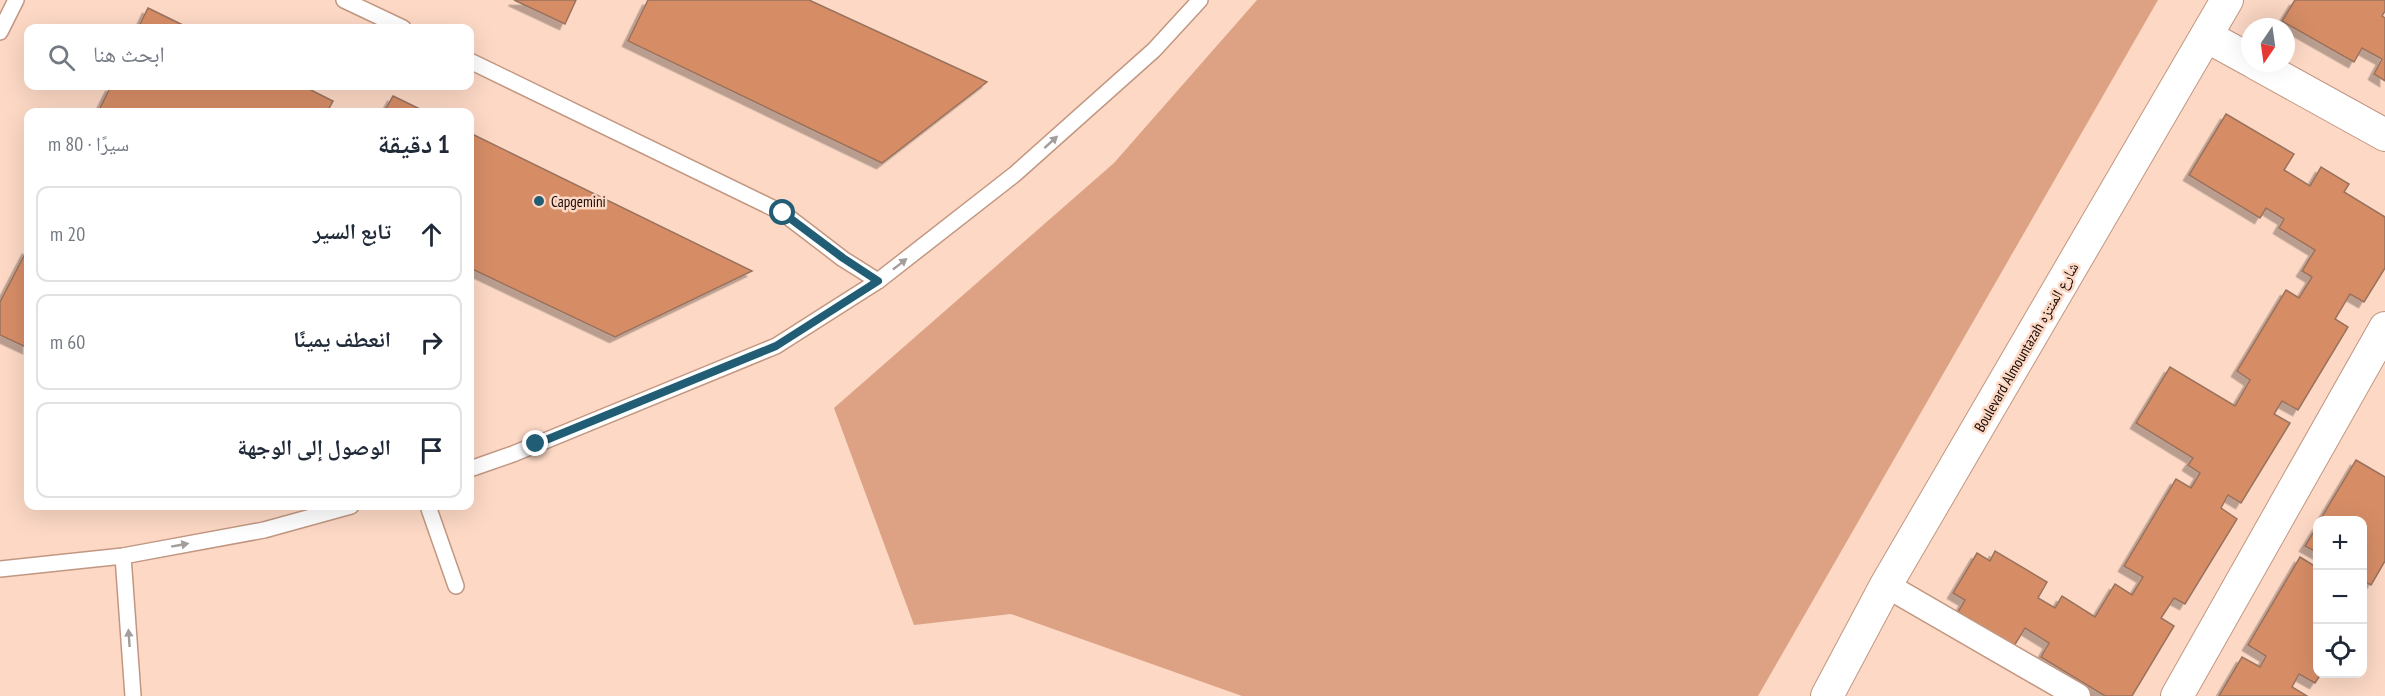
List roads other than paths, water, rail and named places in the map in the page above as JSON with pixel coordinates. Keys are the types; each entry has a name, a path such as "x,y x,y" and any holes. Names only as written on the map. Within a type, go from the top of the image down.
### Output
{"street":[{"name":"Boulevard Almountazah شارع المنتزه","path":"1827,696 1886,585 2208,37 2227,0"},
{"path":"2208,37 2241,55"},
{"path":"2271,72 2385,135"},
{"path":"2177,696 2385,327"},
{"path":"1886,585 2078,696"}],"lane":[{"path":"0,32 16,0"},
{"path":"344,0 395,24"},
{"path":"474,468 513,454 776,346 878,281 1016,174 1154,50 1200,0"},
{"path":"474,63 783,213 878,281"},
{"path":"0,569 123,556 264,530 336,510"},
{"path":"429,510 456,586"},
{"path":"123,556 133,696"}],"place":[{"name":"Capgemini","path":"539,201"}]}
